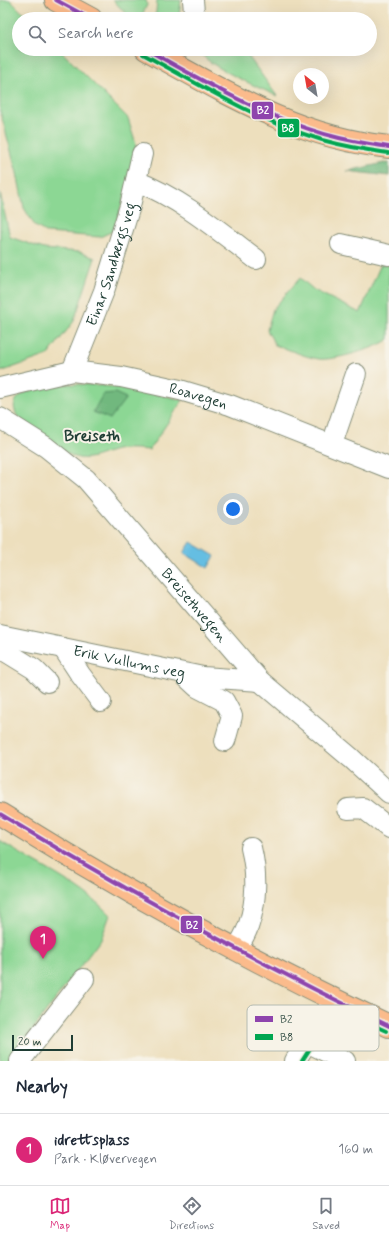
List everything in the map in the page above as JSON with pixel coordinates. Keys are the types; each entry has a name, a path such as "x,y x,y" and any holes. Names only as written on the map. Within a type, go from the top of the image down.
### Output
{"main road":[{"path":"56,0 78,12"},
{"path":"167,56 235,98 280,120 323,135 389,147"},
{"path":"0,814 133,894 345,1005"},
{"path":"379,1021 389,1026"}],"street":[{"path":"193,0 194,12"},
{"name":"Einar Sandbergs veg","path":"72,371 104,291 136,181 142,154"},
{"path":"136,181 156,189 201,217 256,259"},
{"path":"341,244 389,254"},
{"name":"Roavegen","path":"0,388 72,371 122,376 180,390 230,405 332,444 389,468"},
{"path":"332,444 356,374"},
{"name":"Breisethvegen","path":"0,418 46,447 86,479 260,681 351,758 389,793"},
{"name":"Erik Vullums veg","path":"0,635 203,677 260,681"},
{"path":"0,648 34,669 47,682"},
{"path":"63,648 80,674 102,702"},
{"path":"182,672 197,687 224,701 232,716 224,740"},
{"path":"348,809 363,808 389,828"},
{"path":"237,949 249,925 254,902 255,863 251,848"},
{"path":"20,1061 84,979"},
{"path":"331,1005 334,1000"},
{"path":"295,1061 303,1051"},
{"path":"325,1051 345,1061"}],"green space":[{"path":"0,0 10,0 22,12 12,12 12,56 66,56 128,118 136,144 132,174 113,231 100,237 47,233 35,226 24,208 17,173 0,111"},
{"path":"113,0 146,0 147,5 144,12 125,12"},
{"path":"157,0 181,0 180,12 156,12"},
{"path":"203,56 248,56 277,96 246,82 210,62"},
{"path":"389,163 389,176 347,171"},
{"path":"0,193 10,237 44,249 80,252 95,258 74,321 48,355 0,372"},
{"path":"381,264 389,265 389,339 366,350 326,359 308,357 275,345 267,330 273,309 300,278 314,290 360,313"},
{"path":"67,384 97,385 183,400 149,450 120,449 90,458 80,458 67,453 20,420 14,408 16,400 30,391"},
{"path":"115,393 126,398 110,419 93,412 103,394"},
{"path":"0,841 72,884 85,893 110,915 101,939 9,1061 0,1061"}],"water":[{"path":"191,542 215,556 208,568 184,553"}],"transit line":[{"name":"B2","path":"56,0 78,12"},
{"name":"B8","path":"147,56 231,102 276,123 322,140 355,148 388,153"},
{"name":"B2","path":"159,56 233,96 278,117 324,134 356,142 389,147"},
{"name":"B2","path":"0,814 143,898 345,1005"},
{"name":"B2","path":"379,1021 389,1026"},
{"name":"B8","path":"379,1028 386,1031"},
{"name":"B8","path":"302,1061 308,1051"}],"place":[{"name":"idrettsplass","path":"43,959"}],"district":[{"name":"Breiseth","path":"92,435"}]}
